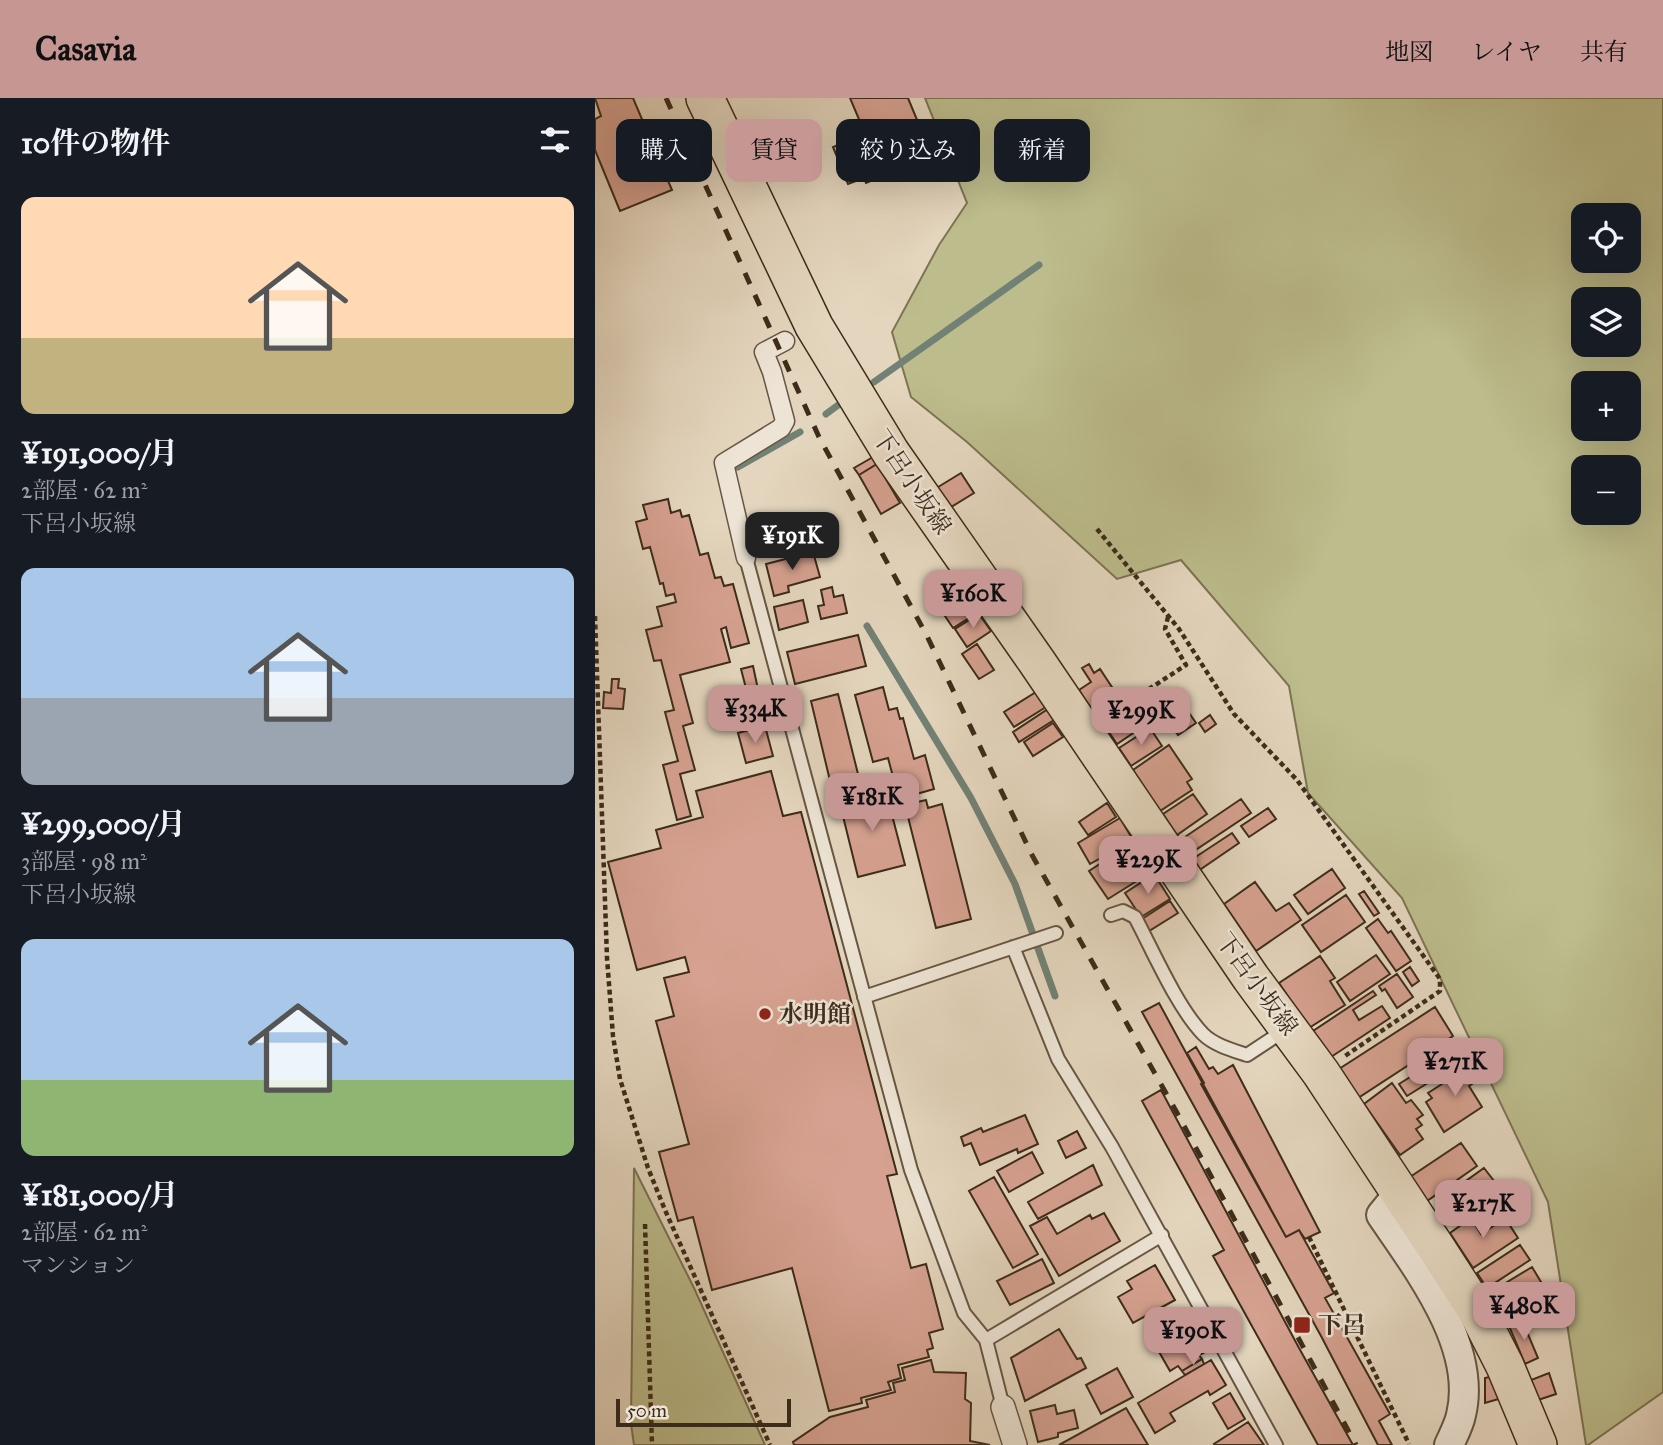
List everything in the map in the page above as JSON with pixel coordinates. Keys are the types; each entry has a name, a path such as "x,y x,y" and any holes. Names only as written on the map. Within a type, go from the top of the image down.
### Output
{"main road":[{"name":"下呂小坂線","path":"705,98 814,326 844,378 891,453 1237,958 1321,1073 1477,1311 1538,1445"}],"street":[{"path":"746,558 724,463 781,428 785,421 764,352 785,341"},
{"path":"1399,1193 1381,1214 1432,1291 1454,1342 1461,1367 1462,1414 1449,1445"},
{"path":"1003,1407 1015,1445"}],"lane":[{"path":"746,558 911,1170 964,1313 986,1340 1003,1407"},
{"path":"1111,915 1123,911 1135,917 1178,999 1203,1035 1221,1046 1247,1055 1288,1028"},
{"path":"864,997 1056,933"},
{"path":"1013,947 1058,1059 1162,1235 1276,1445"},
{"path":"986,1340 1162,1235"}],"path":[{"path":"1097,529 1168,616 1234,714 1297,780 1440,979 1440,991 1321,1073"},
{"path":"595,616 607,958 613,1036 620,1079 664,1210 770,1445"},
{"path":"1084,731 1185,665 1165,629 1168,616"},
{"path":"645,1224 652,1445"},
{"path":"1309,1237 1409,1444"}],"green space":[{"path":"925,98 1663,98 1663,1392 1588,1445 1548,1202 1402,898 1308,793 1289,686 1181,560 1117,579 967,442 911,397 892,332 939,245 967,203 959,182 980,182 980,119 933,119"},
{"path":"634,1168 694,1288 765,1445 634,1445 631,1424"}],"building":[{"path":"595,98 633,98 642,119 616,119 616,182 669,182 672,190 620,211 595,150 595,119 601,116"},
{"path":"850,98 908,98 917,119 859,119"},
{"path":"873,457 877,464 859,475 854,468"},
{"path":"877,464 900,503 881,514 859,475"},
{"path":"961,473 974,493 943,512 930,492"},
{"path":"668,499 671,513 680,510 682,517 689,515 700,555 708,553 715,578 721,577 724,586 733,584 749,643 731,648 726,627 721,629 730,662 680,675 693,723 683,726 695,770 680,774 691,816 677,820 663,765 678,761 665,712 674,710 661,660 654,661 646,630 662,626 657,607 676,602 674,594 666,596 663,583 660,584 650,547 643,549 636,522 647,519 643,505"},
{"path":"813,552 820,577 788,586 789,592 774,596 766,564"},
{"path":"952,572 965,592 939,608 926,589"},
{"path":"832,587 834,597 843,595 847,613 821,619 818,606 824,605 821,590"},
{"path":"966,594 977,613 953,628 941,610"},
{"path":"803,600 808,622 779,630 774,607"},
{"path":"979,614 991,631 967,647 955,629"},
{"path":"858,635 866,666 795,684 787,652"},
{"path":"977,644 994,670 979,679 962,654"},
{"path":"1089,664 1094,673 1100,669 1123,704 1098,720 1079,690 1091,682 1082,668"},
{"path":"753,666 759,694 748,696 741,669"},
{"path":"612,679 619,679 618,688 625,689 623,709 603,708 604,692 611,693"},
{"path":"883,687 889,710 897,708 900,719 903,718 914,759 925,755 934,789 899,799 888,758 873,762 855,695"},
{"path":"1036,692 1046,707 1014,727 1004,712"},
{"path":"838,694 859,778 831,785 811,701"},
{"path":"1129,703 1145,725 1117,744 1102,722"},
{"path":"1183,704 1196,723 1178,735 1165,716"},
{"path":"1048,709 1054,720 1019,742 1013,732"},
{"path":"1210,715 1216,724 1205,732 1199,723"},
{"path":"1053,723 1063,737 1033,756 1024,742"},
{"path":"765,726 773,756 746,763 738,733"},
{"path":"1150,728 1162,746 1131,766 1119,748"},
{"path":"1169,745 1192,779 1187,782 1192,790 1160,811 1133,770"},
{"path":"771,771 783,816 801,812 897,1174 887,1176 911,1268 926,1264 943,1329 929,1333 933,1348 927,1350 929,1357 898,1365 901,1378 888,1382 891,1390 861,1398 862,1403 829,1411 792,1268 712,1290 693,1217 678,1221 659,1152 689,1144 656,1021 674,1016 664,978 689,972 685,957 637,970 608,862 661,848 656,830 703,817 696,791"},
{"path":"885,788 905,865 858,877 839,800"},
{"path":"1193,794 1207,814 1177,835 1163,814"},
{"path":"1241,799 1251,813 1188,855 1179,841"},
{"path":"926,800 928,808 942,804 971,919 936,928 907,813 911,812 909,804"},
{"path":"1107,803 1116,817 1088,835 1079,822"},
{"path":"1268,808 1276,819 1249,837 1241,826"},
{"path":"1120,818 1133,840 1090,864 1078,843"},
{"path":"1232,833 1239,843 1198,871 1191,860"},
{"path":"1132,843 1151,872 1108,899 1089,871"},
{"path":"1332,869 1345,888 1308,914 1294,895"},
{"path":"1154,874 1170,899 1141,917 1125,893"},
{"path":"1255,882 1276,911 1289,903 1301,920 1256,951 1224,904"},
{"path":"1364,891 1379,913 1374,916 1359,894"},
{"path":"1346,895 1365,922 1321,952 1302,925"},
{"path":"1170,901 1178,913 1149,931 1142,919"},
{"path":"1378,919 1388,933 1391,931 1411,961 1396,971 1366,928"},
{"path":"1376,955 1390,974 1350,1001 1337,982"},
{"path":"1320,956 1335,978 1330,981 1345,1005 1309,1028 1279,983"},
{"path":"1410,967 1419,981 1412,986 1403,972"},
{"path":"1397,974 1413,997 1397,1008 1385,989 1382,991 1379,986"},
{"path":"1373,991 1376,995 1353,1010 1359,1020 1382,1006 1390,1018 1331,1057 1313,1031"},
{"path":"1159,1003 1286,1237 1299,1230 1334,1293 1325,1298 1390,1414 1379,1421 1392,1445 1378,1445 1321,1336 1142,1012"},
{"path":"1435,1007 1453,1036 1358,1098 1339,1069"},
{"path":"1196,1047 1209,1069 1213,1067 1218,1074 1233,1065 1320,1232 1305,1239 1299,1230 1286,1237 1201,1084 1204,1083 1187,1053"},
{"path":"1466,1061 1478,1080 1469,1086 1482,1107 1444,1132 1426,1102 1432,1098 1428,1093 1456,1075 1453,1070"},
{"path":"1423,1069 1431,1081 1407,1096 1399,1084"},
{"path":"1392,1083 1406,1103 1411,1100 1423,1115 1417,1119 1422,1125 1416,1129 1423,1139 1400,1155 1364,1104"},
{"path":"1161,1090 1353,1445 1318,1445 1213,1256 1224,1250 1142,1101"},
{"path":"1025,1115 1038,1144 1018,1153 1017,1149 980,1165 971,1143 964,1146 961,1137 981,1128 983,1132"},
{"path":"1077,1131 1086,1148 1066,1158 1058,1141"},
{"path":"1461,1143 1477,1166 1427,1201 1410,1177"},
{"path":"1032,1152 1043,1173 1009,1192 997,1171"},
{"path":"1093,1165 1102,1185 1038,1219 1028,1202"},
{"path":"1484,1168 1501,1190 1454,1223 1438,1201"},
{"path":"994,1177 1038,1254 1013,1268 969,1191"},
{"path":"1104,1213 1120,1241 1059,1276 1030,1226 1047,1217 1057,1234 1090,1215 1092,1219"},
{"path":"1471,1218 1481,1234 1505,1218 1518,1238 1473,1268 1450,1233"},
{"path":"1520,1245 1530,1260 1487,1288 1477,1273"},
{"path":"1042,1259 1054,1283 1010,1305 997,1281"},
{"path":"1155,1265 1175,1300 1133,1323 1118,1297 1132,1289 1127,1281"},
{"path":"1532,1267 1544,1287 1542,1297 1506,1319 1489,1293"},
{"path":"1522,1320 1538,1358 1525,1364 1509,1326"},
{"path":"1193,1327 1207,1351 1199,1355 1202,1359 1182,1371 1178,1366 1170,1371 1150,1336 1164,1328 1171,1340"},
{"path":"1059,1329 1077,1359 1081,1358 1086,1368 1025,1401 1011,1358"},
{"path":"1202,1359 1204,1364 1185,1375 1182,1371"},
{"path":"931,1360 934,1372 966,1373 965,1399 971,1403 970,1441 990,1445 794,1445 793,1442 830,1417 868,1407 866,1400 895,1392 893,1383 905,1380 902,1368"},
{"path":"1211,1360 1226,1385 1210,1395 1208,1391 1170,1413 1175,1421 1155,1433 1138,1403"},
{"path":"1117,1368 1133,1397 1101,1414 1086,1385"},
{"path":"1549,1373 1556,1394 1538,1400 1531,1380"},
{"path":"1494,1376 1502,1398 1485,1403 1485,1378"},
{"path":"1230,1393 1245,1419 1228,1429 1213,1403"},
{"path":"1055,1405 1057,1414 1074,1410 1078,1428 1038,1442 1030,1411"},
{"path":"1126,1408 1148,1445 1059,1445"},
{"path":"1248,1422 1264,1445 1214,1444"}],"waterway":[{"path":"874,382 1039,265"},
{"path":"826,414 841,403"},
{"path":"738,467 800,432"},
{"path":"867,626 971,798 1015,884 1055,996"}],"railway":[{"path":"666,98 819,437 927,636 1032,855 1176,1111 1356,1445"}],"place":[{"name":"水明館","path":"765,1014"},
{"name":"下呂","path":"1302,1325"}]}
